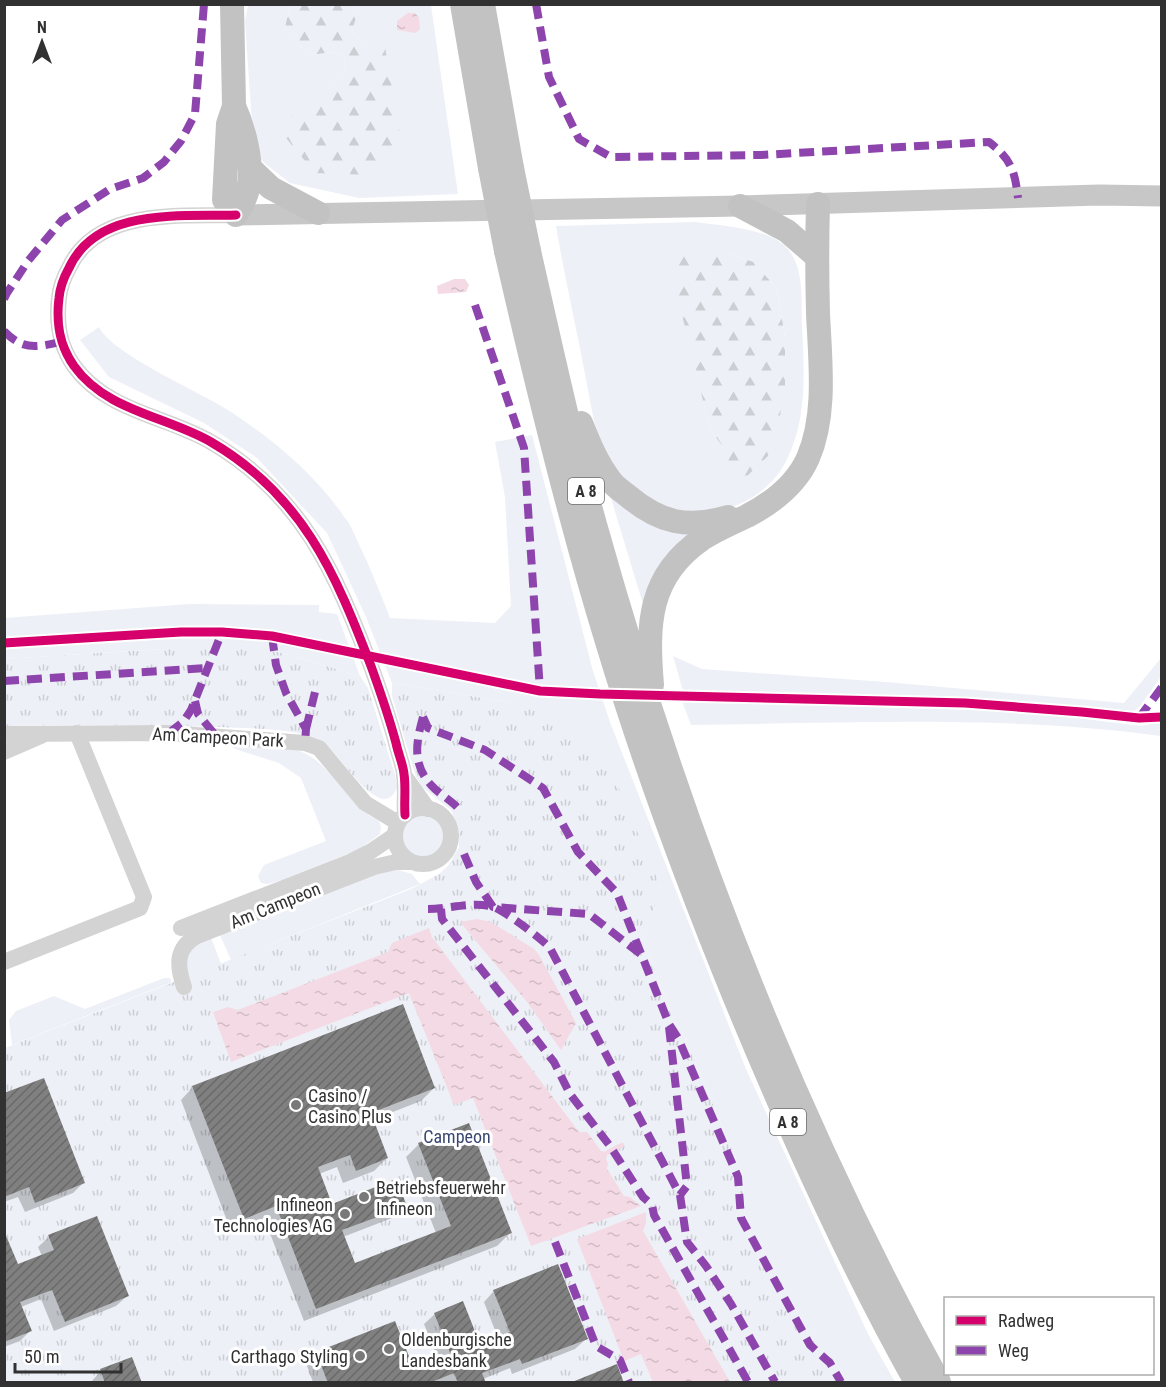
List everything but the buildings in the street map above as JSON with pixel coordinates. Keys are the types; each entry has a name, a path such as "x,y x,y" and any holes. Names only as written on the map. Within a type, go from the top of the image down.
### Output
{"highway":[{"path":"232,4 234,106 228,124 224,200 236,215 248,189 250,168 242,124 234,106"},
{"path":"450,4 475,80"},
{"name":"A 8","path":"462,4 475,80 501,168"},
{"name":"A 8","path":"483,4 501,168 548,426 576,534 635,671"},
{"path":"250,168 272,188 318,213"},
{"path":"644,723 635,671 661,583 672,566 704,538 767,506 796,478 807,460 816,431 821,384 817,257 818,204"},
{"path":"740,206 787,231 817,257"},
{"name":"A 8","path":"517,251 542,308 566,416 635,671 644,723 716,950 762,1063 823,1199 883,1324 916,1383"},
{"path":"542,308 580,420 593,451 611,482 638,504 671,522 708,523 767,506"},
{"name":"A 8","path":"644,723 801,1103 903,1317 939,1383"}],"main road":[{"path":"236,215 740,206 1161,195"}],"street":[{"path":"236,215 139,220 114,226 99,234 73,259 59,292 57,319 61,342 74,366 95,390 127,407 174,424 211,442 264,482 307,530 323,555 353,619 382,696 404,775 396,846 411,862 422,864 432,862 446,851 450,843 449,825 444,818 428,809 404,775"},
{"path":"4,752 47,733"},
{"path":"4,962 140,908 144,897 78,733"},
{"name":"Am Campeon Park","path":"4,734 169,733 305,743 319,748 365,803 399,824"},
{"path":"365,803 382,807 391,806 403,795"},
{"path":"399,824 416,809 428,809"},
{"name":"Am Campeon","path":"181,928 350,862 370,852 399,824"},
{"name":"Am Campeon","path":"184,987 179,967 179,955 183,947 197,936 374,867 396,862 411,862"}],"green space":[{"path":"248,5 290,5 284,32 310,55 333,52 344,55 346,73 285,122 315,173 366,46 352,31 360,5 431,5 458,194 359,198 290,183 263,162 257,152 251,110 245,21"},
{"path":"290,5 360,5 352,31 366,46 385,47 402,146 390,165 374,175 315,173 286,138 284,122 346,73 344,55 333,52 310,55 284,32"},
{"path":"695,222 756,232 786,247 796,264 801,284 803,396 798,430 792,447 785,463 766,487 740,504 726,509 695,514 680,513 656,504 621,475 599,440 556,226","holes":["668,254 728,254 754,262 777,289 785,337 727,468 723,447 710,429"]},
{"path":"667,254 728,254 754,262 777,289 785,337 785,385 778,428 768,456 746,477 726,468 723,447 710,429"},
{"path":"99,327 107,338 138,360 245,421 307,472 349,524 390,618 495,623 511,606 505,497 495,442 532,435 593,671 610,722 746,1069 868,1334 895,1382 847,1382 834,1360 816,1345 745,1217 743,1176 684,1035 673,1018 643,938 661,887 513,703 392,683 366,617 327,533 257,458 204,423 109,377 80,340"},
{"path":"610,495 697,532 643,604"},
{"path":"189,604 319,605 319,612 337,614 360,676 278,652 161,649 5,659 5,618"},
{"path":"227,647 278,652 360,676 368,688 395,775 397,786 395,792 387,799 378,797 356,779 325,744 318,739 294,732 192,726 5,726 5,659"},
{"path":"673,656 702,669 886,682 1124,703 1161,658 1161,677 1140,706 1131,714 966,699 683,691"},
{"name":"Campeon","path":"392,683 513,703 563,722 607,760 661,888 643,938 673,1018 684,1035 743,1176 745,1217 816,1345 834,1360 847,1382 5,1382 5,1048 411,889 439,874 448,866 459,847 459,830 451,810 423,788 416,777 392,696"},
{"path":"682,701 1030,712 1141,726 1161,722 1161,736 1103,729 986,723 691,725"},
{"path":"236,744 292,748 308,755 327,770 359,807 379,821 380,834 360,849 282,880 268,884 261,883 258,876 264,865 326,841 301,778 279,763 232,748"},
{"path":"422,814 438,820 444,836 438,852 422,858 406,852 400,836 406,820"},
{"path":"398,870 412,874 420,884 231,960 219,933 365,876"},
{"path":"210,935 221,964 187,977 185,965 189,949"},
{"path":"164,978 170,978 172,982 12,1045 9,1020 16,1011 54,996 85,1009"}],"water":[{"path":"408,13 415,13 419,18 420,29 416,33 397,30 397,21"},
{"path":"454,279 465,279 469,285 466,292 438,294 437,286"},
{"path":"477,919 491,922 534,949 539,955 576,1023 561,1050 527,1002 460,922"},
{"path":"429,928 432,937 579,1132 587,1132 601,1151 608,1152 607,1169 624,1196 630,1197 641,1206 531,1246 473,1098 454,1105 409,993 231,1062 213,1012 228,1007 238,1010 388,952 392,943"},
{"path":"646,1212 643,1231 730,1382 653,1382 641,1354 624,1361 577,1239"}],"waterway":[{"path":"608,1152 622,1145"}],"marked path":[{"path":"4,299 28,261 62,220 110,189 143,178 164,162 181,141 195,114 204,4"},
{"path":"536,4 549,77 579,139 611,157 761,155 989,142 1011,166 1018,198"},
{"path":"475,305 524,448 540,691"},
{"path":"4,331 24,345 61,342"},
{"path":"169,733 183,722 191,710 222,632"},
{"path":"272,636 276,665 286,693 306,729 305,743"},
{"path":"4,681 207,668"},
{"path":"1139,718 1162,687"},
{"path":"306,729 315,692"},
{"path":"195,701 198,714 216,736"},
{"path":"423,717 428,728 485,750 543,788 578,852 617,893 669,1024 678,1038 738,1177 741,1218 810,1345 830,1363 841,1382"},
{"path":"423,717 417,744 421,769 431,785 457,807"},
{"path":"464,854 476,882 493,907 589,914 643,956"},
{"path":"428,909 469,905 493,907 523,926 550,948 680,1195 687,1242 731,1304 775,1382"},
{"path":"441,909 442,919 554,1062 570,1094 610,1146 643,1197 652,1205 654,1215 748,1382"},
{"path":"669,1027 687,1186 680,1195"},
{"path":"555,1242 596,1346 620,1360 629,1382"}],"cycle path":[{"path":"236,215 142,219 99,234 82,248 62,282 58,316 62,342 74,366 87,381 103,393 120,403 211,442 243,463 292,511 329,568 371,666 403,766 405,815"},
{"path":"4,643 181,632 222,632 272,636 540,691 965,703 1139,718 1162,717"}],"place":[{"name":"Casino / Casino Plus","path":"296,1105"},
{"name":"Betriebsfeuerwehr Infineon","path":"364,1197"},
{"name":"Infineon Technologies AG","path":"345,1214"},
{"name":"Oldenburgische Landesbank","path":"389,1349"},
{"name":"Carthago Styling","path":"360,1356"}]}
